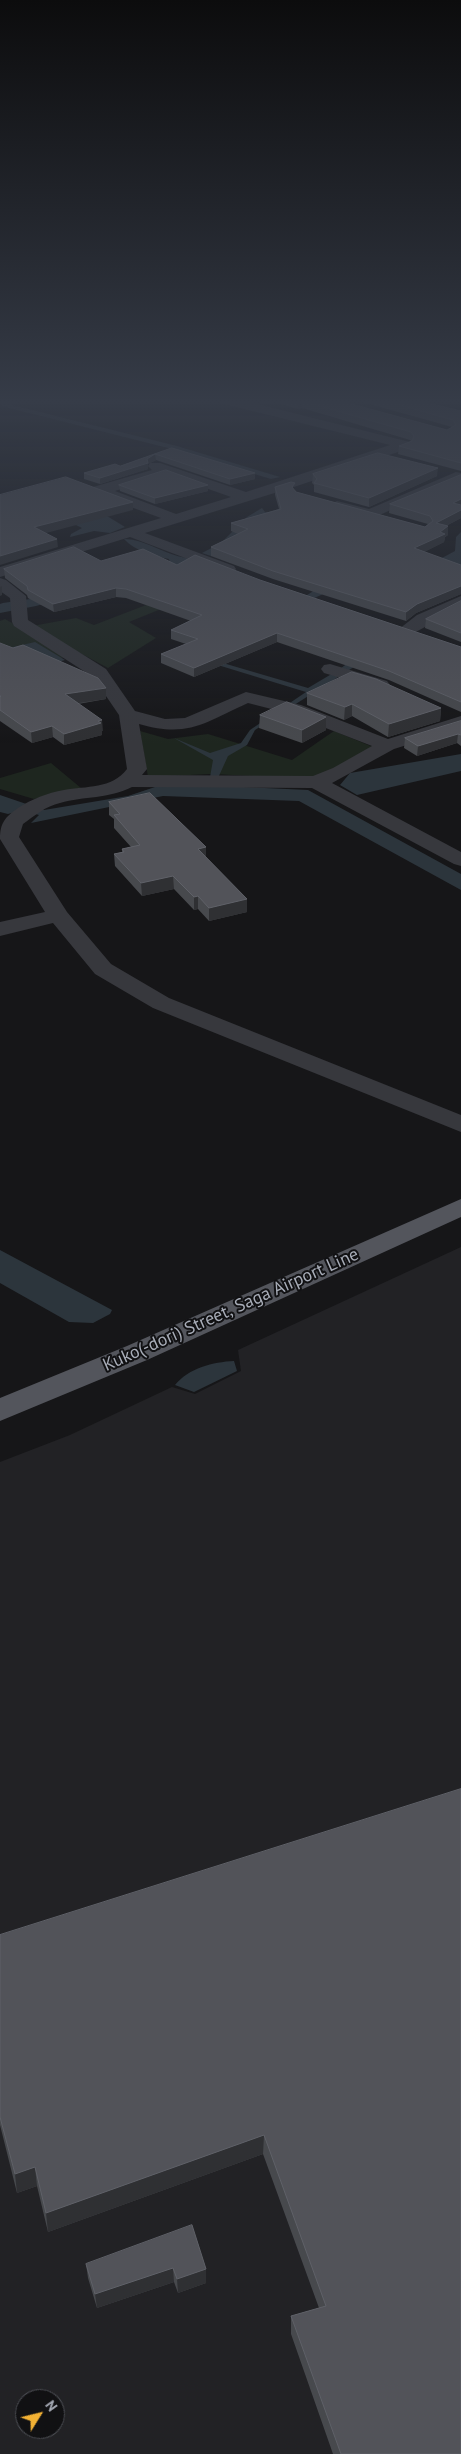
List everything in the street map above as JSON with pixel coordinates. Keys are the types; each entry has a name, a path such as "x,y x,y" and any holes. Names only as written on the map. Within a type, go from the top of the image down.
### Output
{"main road":[{"name":"Kuko(-dori) Street, Saga Airport Line","path":"0,1410 137,1353 461,1207"}],"street":[{"path":"165,515 177,519"},
{"path":"0,572 191,515"},
{"path":"372,515 396,521"},
{"path":"132,533 241,574"},
{"path":"0,583 18,596 17,606 20,622 100,673 128,716 137,769 128,781 116,789 54,798 31,809 13,821 9,837 58,915 103,969 162,1004 461,1124"},
{"path":"408,629 423,619 461,601"},
{"path":"389,623 426,636"},
{"path":"330,669 400,693"},
{"path":"128,716 164,725 189,723 246,697 286,707 387,745"},
{"path":"435,709 461,721"},
{"path":"128,781 316,782 340,772 387,745 461,721"},
{"path":"316,782 461,860"},
{"path":"0,929 58,915"}],"shaded area":[{"path":"54,515 107,516 125,527 110,533 94,531 70,537 71,534 82,528"},
{"path":"251,515 274,515 357,539 442,558 455,551 456,537 461,532 461,570 338,587 306,602 382,649 255,730 247,745 228,756 218,778 210,777 213,760 174,738 210,753 241,743 250,730 306,692 221,666 212,593 78,594 36,606 0,613 0,604 30,599 170,564 169,559 139,550 124,539 142,542 175,555 193,558 299,600 312,592 328,576 248,531 211,556 202,553 221,543","holes":["255,626 364,650 340,669 308,688 223,663"]},
{"path":"167,597 178,602 129,622 156,638 108,668 80,653 58,659 0,650 0,621 5,619 21,628 76,618 94,625"},
{"path":"35,642 65,660 55,663 0,650"},
{"path":"140,731 168,739 208,734 292,760 334,731 373,747 315,779 211,774 148,777"},
{"path":"461,754 461,771 357,795 340,785 350,773"},
{"path":"51,763 81,788 34,799 0,789 0,778"},
{"path":"222,786 308,790 461,874 461,890 299,801 163,796 31,823 39,815 22,810 8,814 0,812 0,795 44,810 128,796 155,787"},
{"path":"461,1247 461,2454 0,2454 0,1462 70,1435 172,1387 195,1394 241,1371 238,1350"},
{"path":"0,1250 112,1310 110,1314 93,1323 69,1322 0,1283"},
{"path":"234,1361 237,1371 194,1392 175,1385 194,1370 218,1363"}],"building":[{"path":"0,515 83,515 34,527 57,539 0,556"},
{"path":"261,515 379,515 425,527 433,521 430,516 425,515 452,515 436,523 448,526 440,532 445,534 414,548 461,565 461,586 417,604 406,612 273,571 211,547 248,529 231,523"},
{"path":"74,547 101,561 143,549 177,565 195,555 260,580 461,647 461,702 389,671 277,633 194,668 161,654 198,639 171,630 202,615 126,589 116,588 53,604 28,590 27,586 4,569"},
{"path":"461,601 461,633 426,619"},
{"path":"0,643 13,648 23,645 98,678 106,688 65,694 102,720 98,721 101,723 64,734 52,726 31,732 0,710"},
{"path":"352,672 376,679 441,708 389,724 352,704 345,707 307,693"},
{"path":"287,702 326,717 302,730 260,715"},
{"path":"461,721 461,735 458,734 418,746 405,738"},
{"path":"150,793 206,847 198,849 247,899 209,908 198,896 194,897 173,876 141,883 114,854 124,852 122,849 140,845 114,815 120,814 109,802"},
{"path":"461,1789 461,2454 341,2454 291,2316 326,2306 264,2135 46,2213 35,2167 15,2174 0,2117 0,1935"},
{"path":"192,2225 206,2269 177,2279 173,2268 95,2294 86,2264"}]}
